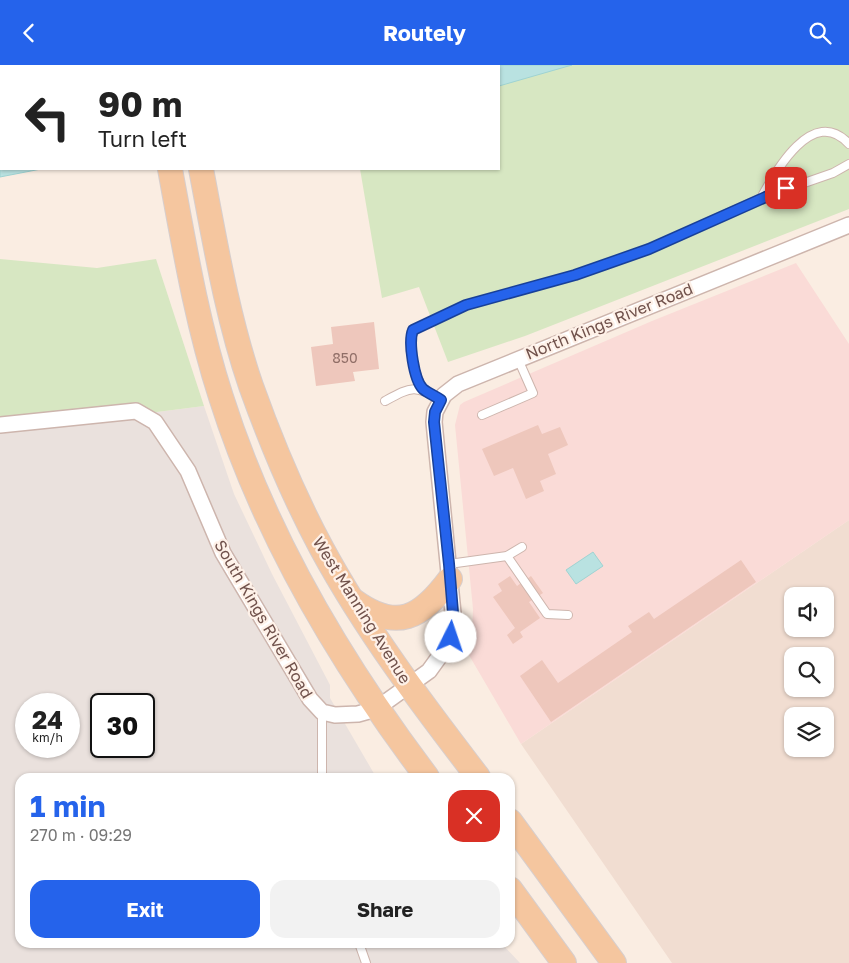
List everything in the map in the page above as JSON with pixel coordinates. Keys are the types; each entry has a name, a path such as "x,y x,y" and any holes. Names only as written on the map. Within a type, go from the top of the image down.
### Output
{"main road":[{"path":"170,170 182,233 221,397 254,486 297,576 376,709 424,773"},
{"name":"West Manning Avenue","path":"201,170 225,292 251,385 296,497 322,549 351,598 410,685 475,773"},
{"path":"351,598 366,609 384,617 408,617 426,607 450,572"},
{"path":"515,828 614,963"},
{"path":"515,896 564,963"}],"street":[{"name":"North Kings River Road","path":"441,400 458,384 518,358 849,225"},
{"name":"South Kings River Road","path":"0,425 136,411 155,422 188,471 223,553 310,699 322,712 335,715 358,715 376,709 434,665 451,637 453,613 450,572 434,422 435,412 441,400"}],"lane":[{"path":"761,198 782,162 797,145 806,139 817,134 828,133 839,136 849,144"},
{"path":"422,389 417,377 410,343 413,330 420,325 466,305 575,275 641,252 761,198 833,173 849,164"},
{"path":"482,415 533,393 518,358"},
{"path":"386,401 410,388 422,389 441,400"},
{"path":"450,572 507,556 522,547"},
{"path":"507,556 547,614 568,615"},
{"path":"322,712 322,773"},
{"path":"361,948 366,963"}],"shaded area":[{"path":"796,263 849,344 849,520 521,744 466,650 472,632 473,609 455,425 460,405 652,321"},
{"path":"204,406 234,494 272,574 330,685 330,698 374,773 15,773 15,948 506,948 520,963 0,963 0,432"},
{"path":"849,520 849,963 672,963 521,744"}],"green space":[{"path":"849,65 849,209 525,336 448,362 419,287 382,298 360,170 500,170 500,66"},
{"path":"0,259 97,268 156,259 204,406 0,432"}],"water":[{"path":"500,65 572,65 500,86"},
{"path":"0,170 36,170 0,177"},
{"path":"593,552 603,566 576,584 566,570"}],"building":[{"path":"374,322 379,369 353,372 355,381 316,386 311,347 333,344 331,327"},
{"path":"538,425 542,434 560,427 568,445 548,454 556,474 540,481 544,491 526,499 513,468 494,476 482,449"},
{"path":"741,560 756,582 551,722 520,676 542,660 558,683 632,632 628,626 649,612 654,619"},
{"path":"510,576 517,586 531,576 543,593 529,602 540,618 520,632 523,637 513,644 507,635 515,628 493,597 502,591 498,584"}],"route":[{"path":"451,637 453,613 434,422 435,412 441,400 422,389 417,377 410,343 413,330 420,325 466,305 575,275 649,249 786,188"}]}
